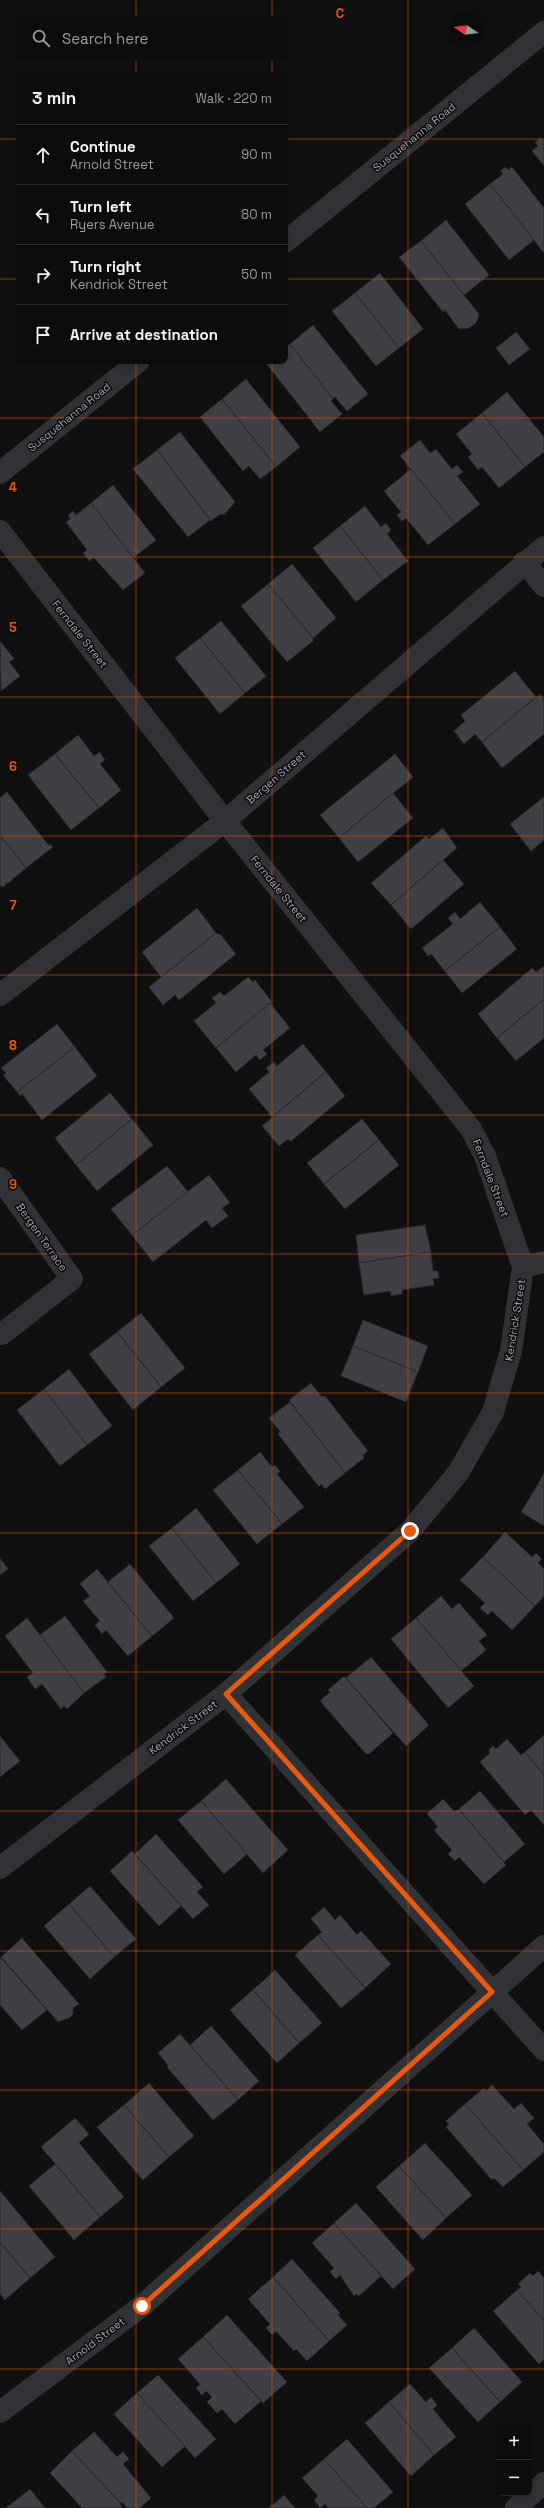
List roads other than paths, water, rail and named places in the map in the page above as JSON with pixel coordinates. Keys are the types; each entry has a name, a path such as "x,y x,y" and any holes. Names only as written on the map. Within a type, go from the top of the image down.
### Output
{"street":[{"name":"Susquehanna Road","path":"288,240 544,32"},
{"name":"Susquehanna Road","path":"0,473 135,364"},
{"name":"Ferndale Street","path":"0,531 225,821 471,1129 485,1156 523,1267"},
{"name":"Bergen Street","path":"0,995 225,821 524,562 544,547"},
{"path":"524,562 544,586"},
{"name":"Bergen Terrace","path":"0,1178 72,1279 2,1334 0,1332"},
{"name":"Kendrick Street","path":"0,1868 226,1694 410,1531 458,1473 495,1405 511,1351 523,1267 544,1262"},
{"path":"226,1694 544,2050"},
{"name":"Arnold Street","path":"0,2412 142,2306 544,1946"},
{"path":"516,2508 544,2483"}]}
